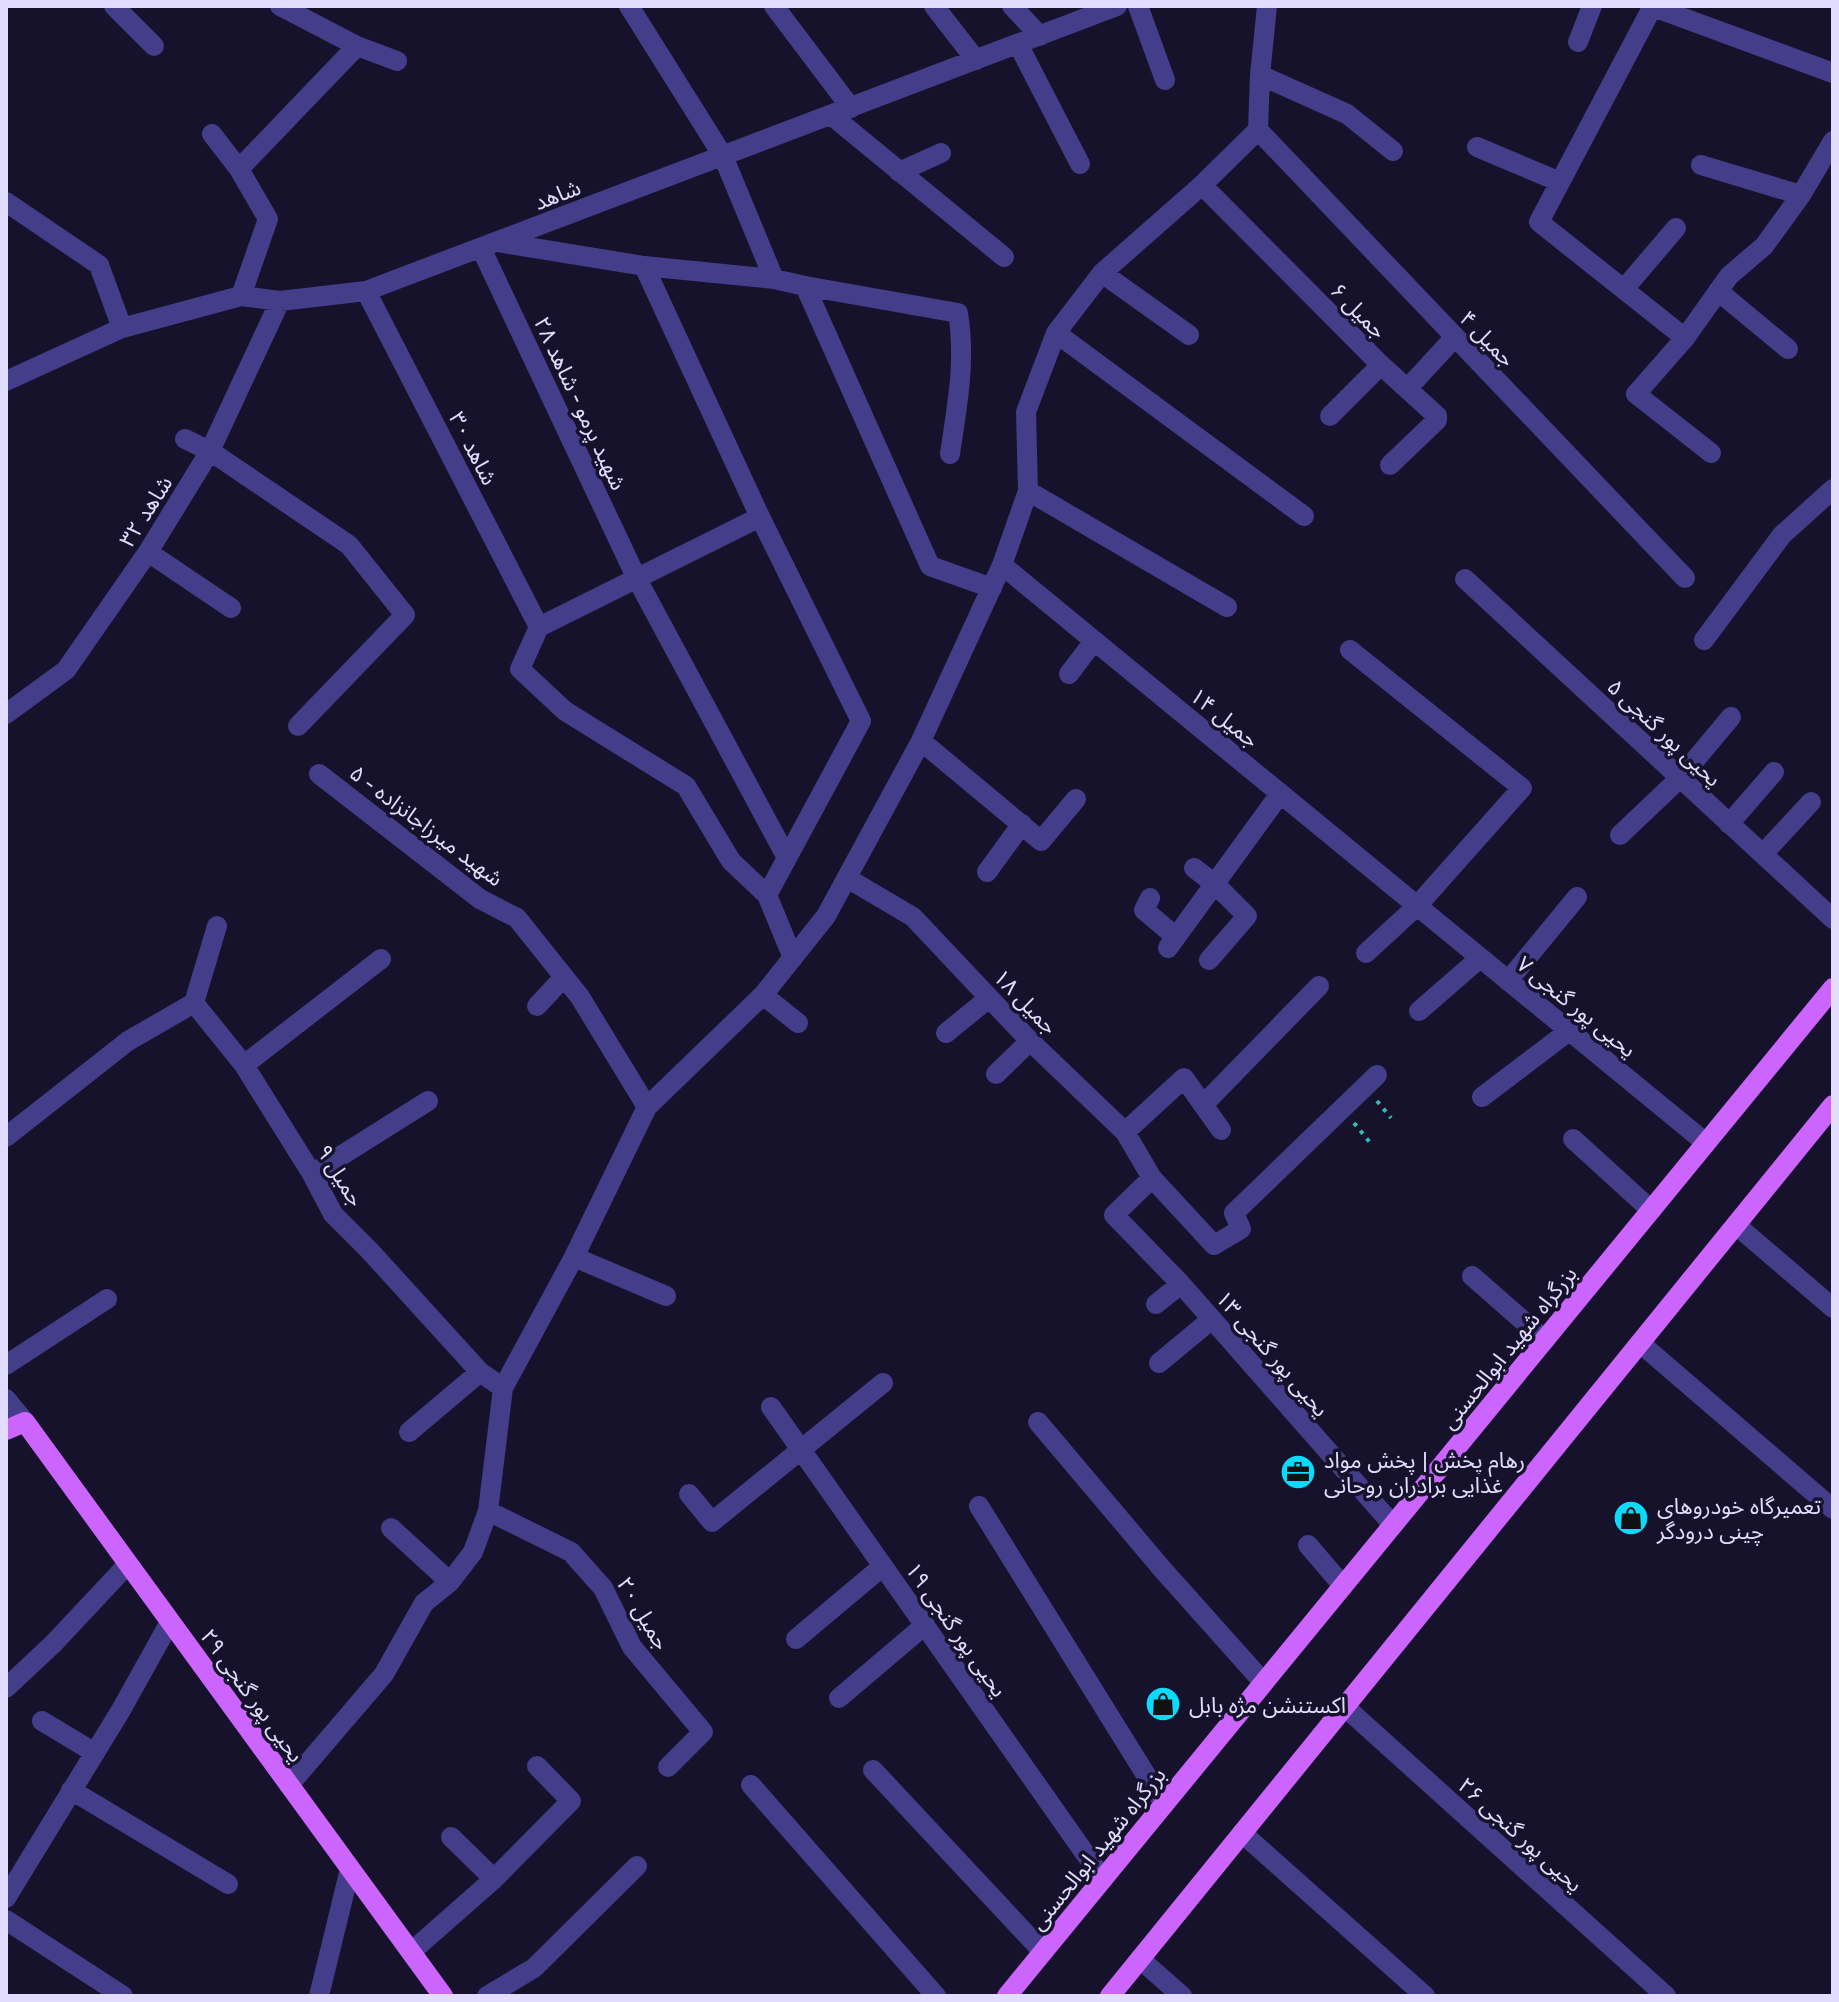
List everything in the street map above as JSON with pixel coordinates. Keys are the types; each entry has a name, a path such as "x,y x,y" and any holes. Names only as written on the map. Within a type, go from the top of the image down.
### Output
{"main road":[{"name":"بزرگراه شهید ابوالحسنی","path":"1007,1996 1833,988"},
{"path":"1110,1996 1831,1112"},
{"name":"یحیی پور گنجی ۲۹","path":"15,1426 128,1564 443,1996"}],"street":[{"path":"114,6 154,46"},
{"path":"280,6 357,46 397,61"},
{"path":"629,6 723,156 774,279"},
{"path":"774,6 851,108"},
{"path":"934,6 976,60"},
{"path":"1012,6 1040,36"},
{"name":"شاهد","path":"6,381 122,328 241,296 280,301 366,291 1117,6"},
{"path":"1138,6 1165,80"},
{"path":"289,1785 384,1674 424,1603 450,1582 473,1552 488,1511 503,1388 574,1257 647,1107 763,995 826,916 847,878 921,741 1002,565 1028,491 1026,412 1056,333 1102,273 1202,185 1258,130 1267,6"},
{"path":"1578,42 1592,6"},
{"path":"1685,338 1539,222 1652,6 1833,73"},
{"path":"1018,44 1080,164"},
{"path":"239,169 357,46"},
{"path":"1260,75 1347,114 1393,151"},
{"path":"831,115 1004,257"},
{"name":"جمیل ۴","path":"1258,130 1685,578"},
{"path":"212,134 239,169 268,219 241,296"},
{"path":"1711,453 1636,394 1685,338 1729,276 1764,246 1801,195 1833,141"},
{"path":"1477,147 1560,182"},
{"path":"899,172 941,153"},
{"path":"1701,165 1801,195"},
{"name":"جمیل ۶","path":"1202,185 1381,365 1437,416 1437,420 1390,465"},
{"path":"6,202 99,265 122,328"},
{"path":"1624,289 1676,228"},
{"path":"489,245 644,266 774,279 958,313 962,341 961,376 950,454"},
{"name":"شهید پرمو - شاهد ۲۸","path":"489,245 637,579 787,858"},
{"path":"644,266 760,517 861,721 767,895"},
{"path":"1102,273 1189,335"},
{"path":"805,286 930,566 992,588"},
{"name":"شاهد ۳۰","path":"366,291 539,627"},
{"path":"1718,291 1788,349"},
{"name":"شاهد ۳۲","path":"6,714 66,670 148,552 210,451 280,301"},
{"path":"1056,333 1304,516"},
{"path":"1407,389 1454,338"},
{"path":"1330,416 1381,365"},
{"path":"185,439 210,451 349,545 405,615 298,726"},
{"path":"1704,640 1782,535 1833,489"},
{"path":"1028,491 1227,607"},
{"path":"760,517 539,627 520,669 565,711 686,786 731,861 767,895 793,958"},
{"path":"148,552 231,608"},
{"name":"جمیل ۱۴","path":"1002,565 1417,906"},
{"name":"یحیی پور گنجی ۵","path":"1465,579 1833,919"},
{"path":"1069,674 1094,641"},
{"path":"1350,650 1522,788 1417,906 1366,953"},
{"path":"1620,835 1680,778 1731,717"},
{"path":"921,741 1041,841 1076,799"},
{"path":"1729,824 1774,772"},
{"name":"شهید میرزاجانزاده - ۵","path":"319,774 480,899 517,918 580,997 647,1107"},
{"path":"1150,898 1144,910 1172,943 1280,794"},
{"path":"1763,854 1811,802"},
{"path":"987,872 1022,824"},
{"path":"1194,868 1247,916 1209,960"},
{"name":"جمیل ۱۸","path":"847,878 913,917 1030,1041 1125,1132 1152,1178 1214,1245 1241,1229 1234,1213 1342,1110"},
{"path":"1508,981 1577,897"},
{"name":"یحیی پور گنجی ۷","path":"1417,906 1706,1143"},
{"path":"6,1137 128,1041 194,1003 217,926"},
{"path":"1419,1011 1480,958"},
{"path":"244,1065 381,959"},
{"path":"537,1006 564,977"},
{"path":"1203,1105 1319,986"},
{"path":"763,995 798,1023"},
{"path":"946,1033 989,998"},
{"name":"جمیل ۹","path":"194,1003 244,1065 312,1174 333,1214 480,1372 503,1388"},
{"path":"1482,1097 1569,1031"},
{"path":"996,1074 1030,1041"},
{"path":"1342,1110 1377,1075"},
{"path":"1125,1132 1184,1078 1221,1130"},
{"path":"312,1174 428,1101"},
{"path":"1573,1139 1651,1210"},
{"name":"یحیی پور گنجی ۱۳","path":"1152,1178 1114,1215 1181,1284 1393,1525"},
{"path":"1736,1225 1833,1308"},
{"path":"574,1257 666,1296"},
{"path":"1472,1276 1545,1340"},
{"path":"1156,1304 1181,1284"},
{"path":"6,1365 107,1299"},
{"path":"1159,1363 1212,1319"},
{"path":"1640,1343 1833,1509"},
{"path":"409,1432 480,1372"},
{"path":"689,1494 712,1522 883,1383"},
{"path":"6,1399 15,1426"},
{"name":"یحیی پور گنجی ۱۹","path":"771,1407 1103,1879"},
{"path":"1038,1422 1264,1683"},
{"path":"979,1506 1164,1804"},
{"name":"جمیل ۲۰","path":"488,1511 571,1552 603,1588 632,1647 703,1732 668,1767"},
{"path":"391,1528 450,1582"},
{"path":"1308,1545 1343,1586"},
{"path":"6,1688 54,1643 128,1564"},
{"path":"796,1639 883,1566"},
{"path":"7,1893 121,1710 170,1622"},
{"path":"839,1698 925,1625"},
{"name":"یحیی پور گنجی ۲۶","path":"1345,1707 1666,1996"},
{"path":"42,1721 95,1753"},
{"path":"411,1952 494,1879 571,1801 537,1766"},
{"path":"873,1770 1043,1952"},
{"path":"751,1785 936,1996"},
{"path":"71,1790 228,1884"},
{"path":"1242,1833 1425,1996"},
{"path":"451,1837 494,1879"},
{"path":"487,1996 534,1968 637,1866"},
{"path":"319,1996 350,1869"},
{"path":"6,1920 123,1996"},
{"path":"1140,1959 1182,1996"}],"path":[{"path":"1342,1110 1372,1145"}],"place":[{"name":"رهام پخش | پخش مواد غذایی برادران روحانی","path":"1298,1472"},
{"name":"تعمیرگاه خودروهای چینی درودگر","path":"1631,1518"},
{"name":"اکستنشن مژه بابل","path":"1163,1704"}]}
